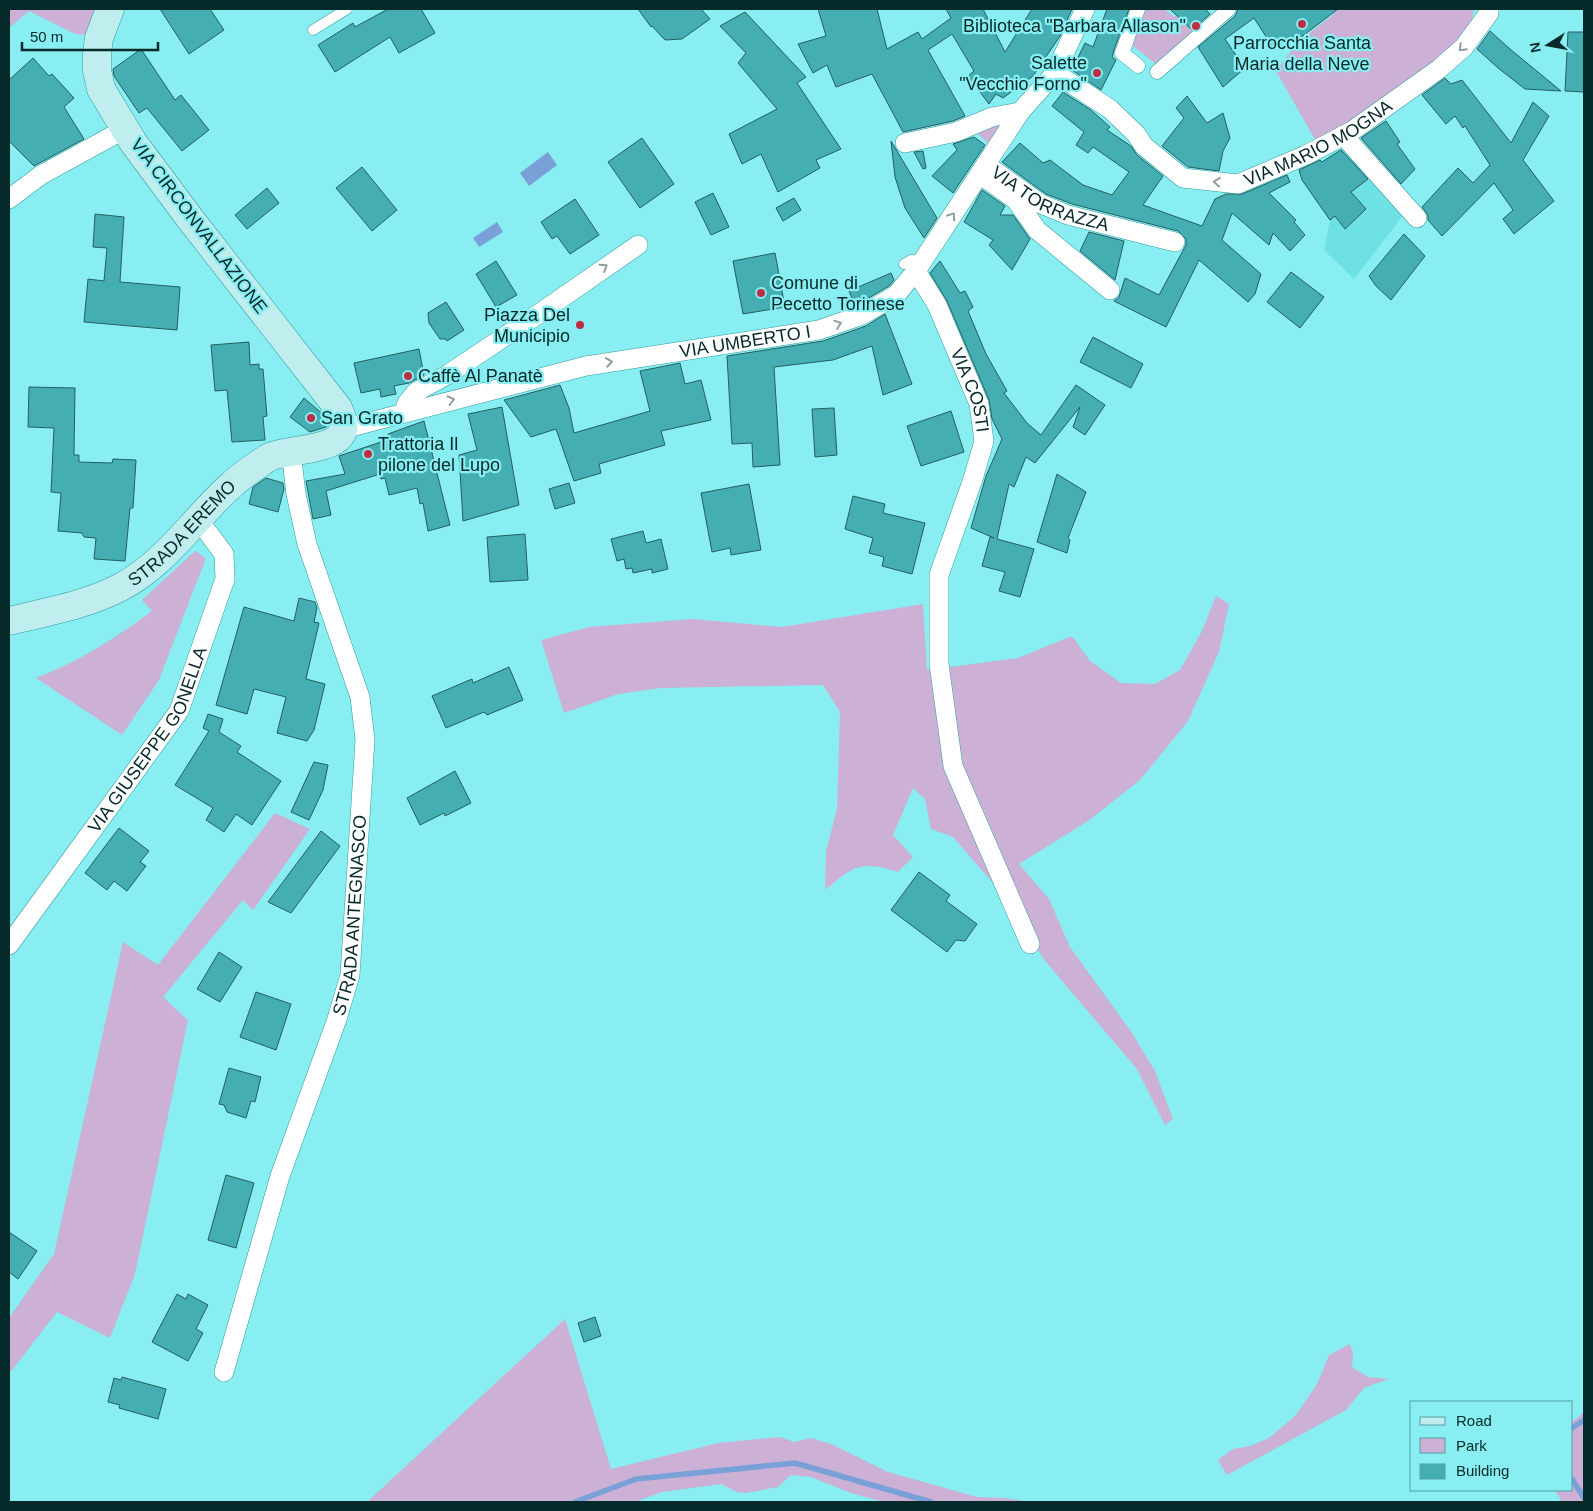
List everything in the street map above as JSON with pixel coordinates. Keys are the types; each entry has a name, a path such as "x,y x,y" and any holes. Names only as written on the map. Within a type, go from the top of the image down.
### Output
{"main road":[{"name":"VIA CIRCONVALLAZIONE","path":"110,9 99,38 97,70 101,89 126,129 191,220 338,408 343,418 343,429"},
{"name":"STRADA EREMO","path":"9,621 64,608 121,587 162,555 196,523 242,474 271,456 328,444 339,437 343,429"}],"street":[{"name":"VIA UMBERTO I","path":"343,429 586,366 819,330 862,315 896,295 914,265 983,169 1020,112 1055,74 1085,9"},
{"path":"1138,9 1122,53 1138,66"},
{"path":"1157,72 1229,9"},
{"name":"VIA MARIO MOGNA","path":"1055,74 1110,108 1136,134 1144,146 1183,178 1238,184 1306,155 1343,135 1379,112 1464,47 1489,13 1489,9"},
{"path":"905,143 956,132 992,117 1020,112"},
{"path":"9,199 41,175 126,129"},
{"path":"1343,135 1418,218"},
{"name":"VIA TORRAZZA","path":"1110,290 1037,230 1016,200 985,178 983,169 992,169 1041,204 1068,215 1174,242"},
{"path":"404,412 407,402 416,392 447,375 638,245"},
{"name":"VIA COSTI","path":"914,265 936,305 979,404 984,441 973,479 939,575 939,664 953,766 1030,944"},
{"name":"STRADA ANTEGNASCO","path":"224,1372 280,1176 337,1019 350,975 365,740 360,697 308,544 296,494 291,451"},
{"name":"VIA GIUSEPPE GONELLA","path":"9,945 179,711 225,579 224,554 206,530 196,523"}],"lane":[{"path":"313,30 347,9"}],"shaded area":[{"path":"1340,146 1350,146 1405,213 1354,279 1324,250 1330,220 1302,180 1298,167 1314,152 1322,162"},
{"path":"548,152 557,165 529,186 520,173"},
{"path":"497,222 503,232 479,247 473,238"}],"green space":[{"path":"9,9 96,9 87,35 75,34 29,11 9,28"},
{"path":"1142,9 1164,9 1174,17 1177,15 1195,34 1157,65 1133,46"},
{"path":"1330,9 1474,9 1470,28 1456,49 1409,83 1317,143 1276,71 1297,43 1334,14"},
{"path":"999,121 1000,125 991,146 976,132"},
{"path":"195,551 206,558 159,680 122,735 36,678 67,665 96,649 152,611 142,600"},
{"path":"1216,596 1229,604 1219,652 1188,721 1140,780 1088,821 1019,864 1049,899 1070,947 1132,1033 1155,1071 1173,1119 1165,1125 1137,1069 1046,962 992,882 953,837 931,829 925,799 913,788 893,835 913,857 898,872 875,866 858,868 843,875 825,890 826,851 837,809 840,712 823,685 661,688 618,694 564,713 541,640 589,627 693,619 782,627 923,604 927,670 1018,658 1072,636 1090,661 1121,683 1155,684 1180,670 1202,631"},
{"path":"275,813 310,829 253,910 243,900 163,997 188,1020 135,1274 110,1338 57,1312 9,1374 9,1318 54,1254 123,942 158,965"},
{"path":"565,1319 611,1469 718,1443 780,1437 794,1442 811,1438 831,1444 888,1472 977,1497 1005,1498 1031,1502 884,1502 851,1493 811,1477 791,1475 778,1487 746,1493 737,1492 721,1484 662,1492 635,1502 367,1502"},
{"path":"1350,1344 1353,1352 1352,1367 1368,1377 1389,1379 1364,1388 1346,1410 1227,1475 1218,1460 1233,1449 1250,1446 1269,1438 1296,1415 1317,1384 1329,1355"},
{"path":"1584,1412 1584,1502 1562,1502 1556,1491 1573,1491 1573,1421"}],"building":[{"path":"160,9 210,9 224,30 189,54"},
{"path":"388,9 421,9 435,33 399,53 390,37 335,72 318,45 353,23 355,27"},
{"path":"638,9 701,9 710,19 682,39 665,40 651,27"},
{"path":"818,9 877,9 887,49 918,32 922,39 951,18 946,9 983,9 1005,52 1032,9 1072,9 1060,36 1033,76 1003,98 996,94 989,104 968,76 974,71 952,34 928,50 965,116 953,121 903,132 872,74 836,87 827,65 813,73 798,44 826,36"},
{"path":"1107,9 1129,9 1112,57 1116,60 1101,90 1072,70 1085,43 1093,47"},
{"name":"Biblioteca \"Barbara Allason\"","path":"1170,9 1205,9 1210,14 1192,30"},
{"path":"1238,9 1338,9 1300,38 1298,34 1274,49 1254,18 1225,39 1245,68 1223,87 1198,47 1235,16"},
{"path":"745,12 806,77 797,83 841,149 816,160 820,168 778,192 761,154 742,164 729,134 777,109 738,63 746,53 720,26"},
{"path":"1490,31 1561,91 1525,89 1498,68 1477,49"},
{"path":"1568,32 1584,32 1584,92 1565,91"},
{"path":"141,49 175,100 181,95 209,130 182,151 147,108 139,113 114,76 113,69"},
{"path":"33,58 49,76 52,74 74,98 64,107 84,139 34,166 9,141 9,80"},
{"path":"1445,78 1451,84 1462,80 1511,143 1533,102 1549,116 1523,160 1554,201 1514,234 1503,219 1513,210 1494,183 1442,236 1428,220 1428,215 1422,207 1458,168 1473,183 1490,165 1465,126 1463,128 1455,116 1446,124 1422,95"},
{"path":"1063,92 1091,110 1110,127 1107,130 1131,146 1137,155 1163,176 1143,205 1202,226 1215,199 1226,194 1242,194 1287,175 1290,182 1269,193 1296,220 1294,222 1305,235 1290,251 1273,233 1269,245 1232,213 1222,240 1261,274 1255,294 1248,302 1199,260 1166,327 1114,301 1119,297 1125,278 1159,295 1186,245 1186,239 1178,231 1072,204 1046,194 1002,162 1020,143 1043,163 1050,160 1083,185 1112,195 1129,172 1093,147 1088,153 1076,145 1084,132 1052,106"},
{"path":"1187,96 1207,123 1223,113 1230,138 1223,151 1219,171 1188,167 1162,146 1184,118 1176,108"},
{"path":"1386,121 1400,142 1397,144 1415,169 1401,184 1361,138"},
{"path":"974,137 985,145 953,193 932,176 957,150 953,144"},
{"path":"642,138 674,184 640,208 608,162"},
{"path":"891,141 937,218 924,238 905,208 895,177"},
{"path":"1341,150 1368,179 1351,192 1366,209 1345,229 1335,216 1330,220 1302,180 1299,170 1320,160 1322,162"},
{"path":"923,151 926,168 923,169 914,152"},
{"path":"362,167 397,210 372,231 336,188"},
{"path":"267,188 279,203 247,229 235,215"},
{"path":"982,190 1005,206 1000,215 1013,215 1030,239 1012,270 989,245 993,240 964,222"},
{"path":"713,193 729,227 711,235 695,202"},
{"path":"794,198 801,210 783,221 776,208"},
{"path":"575,199 599,235 570,254 557,236 552,239 541,222"},
{"path":"95,214 124,217 120,282 180,287 177,330 84,322 88,279 104,281 107,248 93,247"},
{"path":"1089,232 1124,241 1115,280 1080,251"},
{"path":"1404,234 1425,256 1391,300 1376,286 1369,276"},
{"name":"Comune di Pecetto Torinese","path":"775,253 785,307 743,314 733,261"},
{"path":"496,261 517,295 496,307 476,274"},
{"path":"940,261 960,293 965,291 973,307 968,311 986,354 1007,391 1004,393 1027,423 1041,435 1076,385 1105,405 1085,435 1073,427 1080,407 1035,463 1026,457 1014,487 1009,484 997,539 1034,549 1020,597 999,591 1005,572 982,566 990,537 994,538 971,528 986,476 1002,439 992,419 989,400 947,301 930,273"},
{"path":"1291,272 1324,297 1300,328 1267,302"},
{"path":"891,273 894,280 889,286 855,306 849,291"},
{"path":"446,302 464,330 447,341 446,339 440,339 429,323 428,313"},
{"path":"885,314 912,384 883,395 872,346 833,360 774,367 780,465 753,467 752,443 732,444 727,356 823,341 866,326"},
{"path":"1093,337 1143,364 1131,388 1080,362"},
{"path":"249,342 250,365 259,364 259,369 263,369 267,416 263,417 265,440 232,442 227,390 215,391 211,345"},
{"path":"419,349 424,375 409,383 394,386 396,394 381,397 380,389 361,393 354,363"},
{"path":"680,363 685,384 701,380 711,420 661,431 665,445 599,464 601,473 574,481 556,429 531,437 504,400 560,385 569,408 574,433 650,411 640,371"},
{"path":"29,387 75,388 74,455 79,455 79,462 112,463 113,459 136,460 133,508 130,508 125,561 94,559 96,538 84,537 82,533 58,531 61,493 51,492 54,428 28,427"},
{"name":"San Grato","path":"304,398 325,416 328,425 326,427 310,432 290,417"},
{"path":"502,407 519,505 463,521 459,455 477,450 468,414"},
{"path":"834,408 837,455 815,457 812,409"},
{"path":"951,411 964,452 921,466 907,426"},
{"path":"424,421 450,525 428,531 423,503 420,504 417,488 389,495 385,478 381,479 380,474 326,491 331,515 313,519 306,481 345,474 339,456 390,439 388,434"},
{"path":"1057,474 1086,492 1068,538 1070,540 1067,553 1037,542"},
{"path":"266,478 283,483 284,489 278,512 249,504 253,487"},
{"path":"569,483 575,503 555,509 549,489"},
{"path":"749,484 761,550 731,555 730,548 712,552 701,493"},
{"path":"853,496 885,504 883,513 925,523 912,574 882,566 884,557 869,553 873,538 845,529"},
{"path":"643,531 646,543 661,539 668,569 652,573 652,569 633,573 632,568 626,569 624,559 617,561 611,539"},
{"path":"525,534 528,580 490,582 487,537"},
{"path":"299,598 315,602 317,608 314,622 319,623 306,679 325,684 314,730 307,741 277,733 286,697 254,689 247,714 216,705 244,607 294,621"},
{"path":"509,667 523,700 487,715 484,712 446,728 432,696 472,679 473,683"},
{"path":"208,714 223,719 219,732 241,746 237,752 281,781 252,825 236,814 224,832 206,820 213,808 175,785 209,731 203,728"},
{"path":"314,762 328,765 323,790 309,820 291,812"},
{"path":"455,771 471,803 445,816 444,813 420,825 407,798"},
{"path":"119,828 149,851 140,862 146,866 127,891 114,881 107,890 85,873"},
{"path":"321,831 340,846 291,913 268,902"},
{"path":"919,872 950,895 946,901 977,924 965,941 956,940 947,952 891,910"},
{"path":"219,952 242,967 220,1002 197,989"},
{"path":"256,992 291,1004 276,1050 240,1037"},
{"path":"229,1068 261,1077 255,1102 251,1101 246,1118 227,1112 224,1105 219,1104"},
{"path":"226,1175 254,1183 236,1248 208,1240"},
{"path":"9,1232 37,1251 18,1279 9,1272"},
{"path":"177,1294 186,1299 188,1294 208,1305 196,1329 203,1333 188,1361 152,1342"},
{"path":"595,1317 601,1336 584,1342 578,1323"},
{"path":"122,1377 166,1389 158,1419 119,1408 120,1405 108,1402 114,1378 121,1380"}],"waterway":[{"path":"1573,1427 1584,1420"},
{"path":"575,1502 636,1479 795,1463 931,1502"},
{"path":"1573,1481 1584,1498"}],"place":[{"name":"Parrocchia Santa Maria della Neve","path":"1302,24"},
{"name":"Biblioteca \"Barbara Allason\"","path":"1196,26"},
{"name":"Salette \"Vecchio Forno\"","path":"1097,73"},
{"name":"Comune di Pecetto Torinese","path":"761,293"},
{"name":"Piazza Del Municipio","path":"580,325"},
{"name":"Caffè Al Panatè","path":"408,376"},
{"name":"San Grato","path":"311,418"},
{"name":"Trattoria Il pilone del Lupo","path":"368,454"}]}
